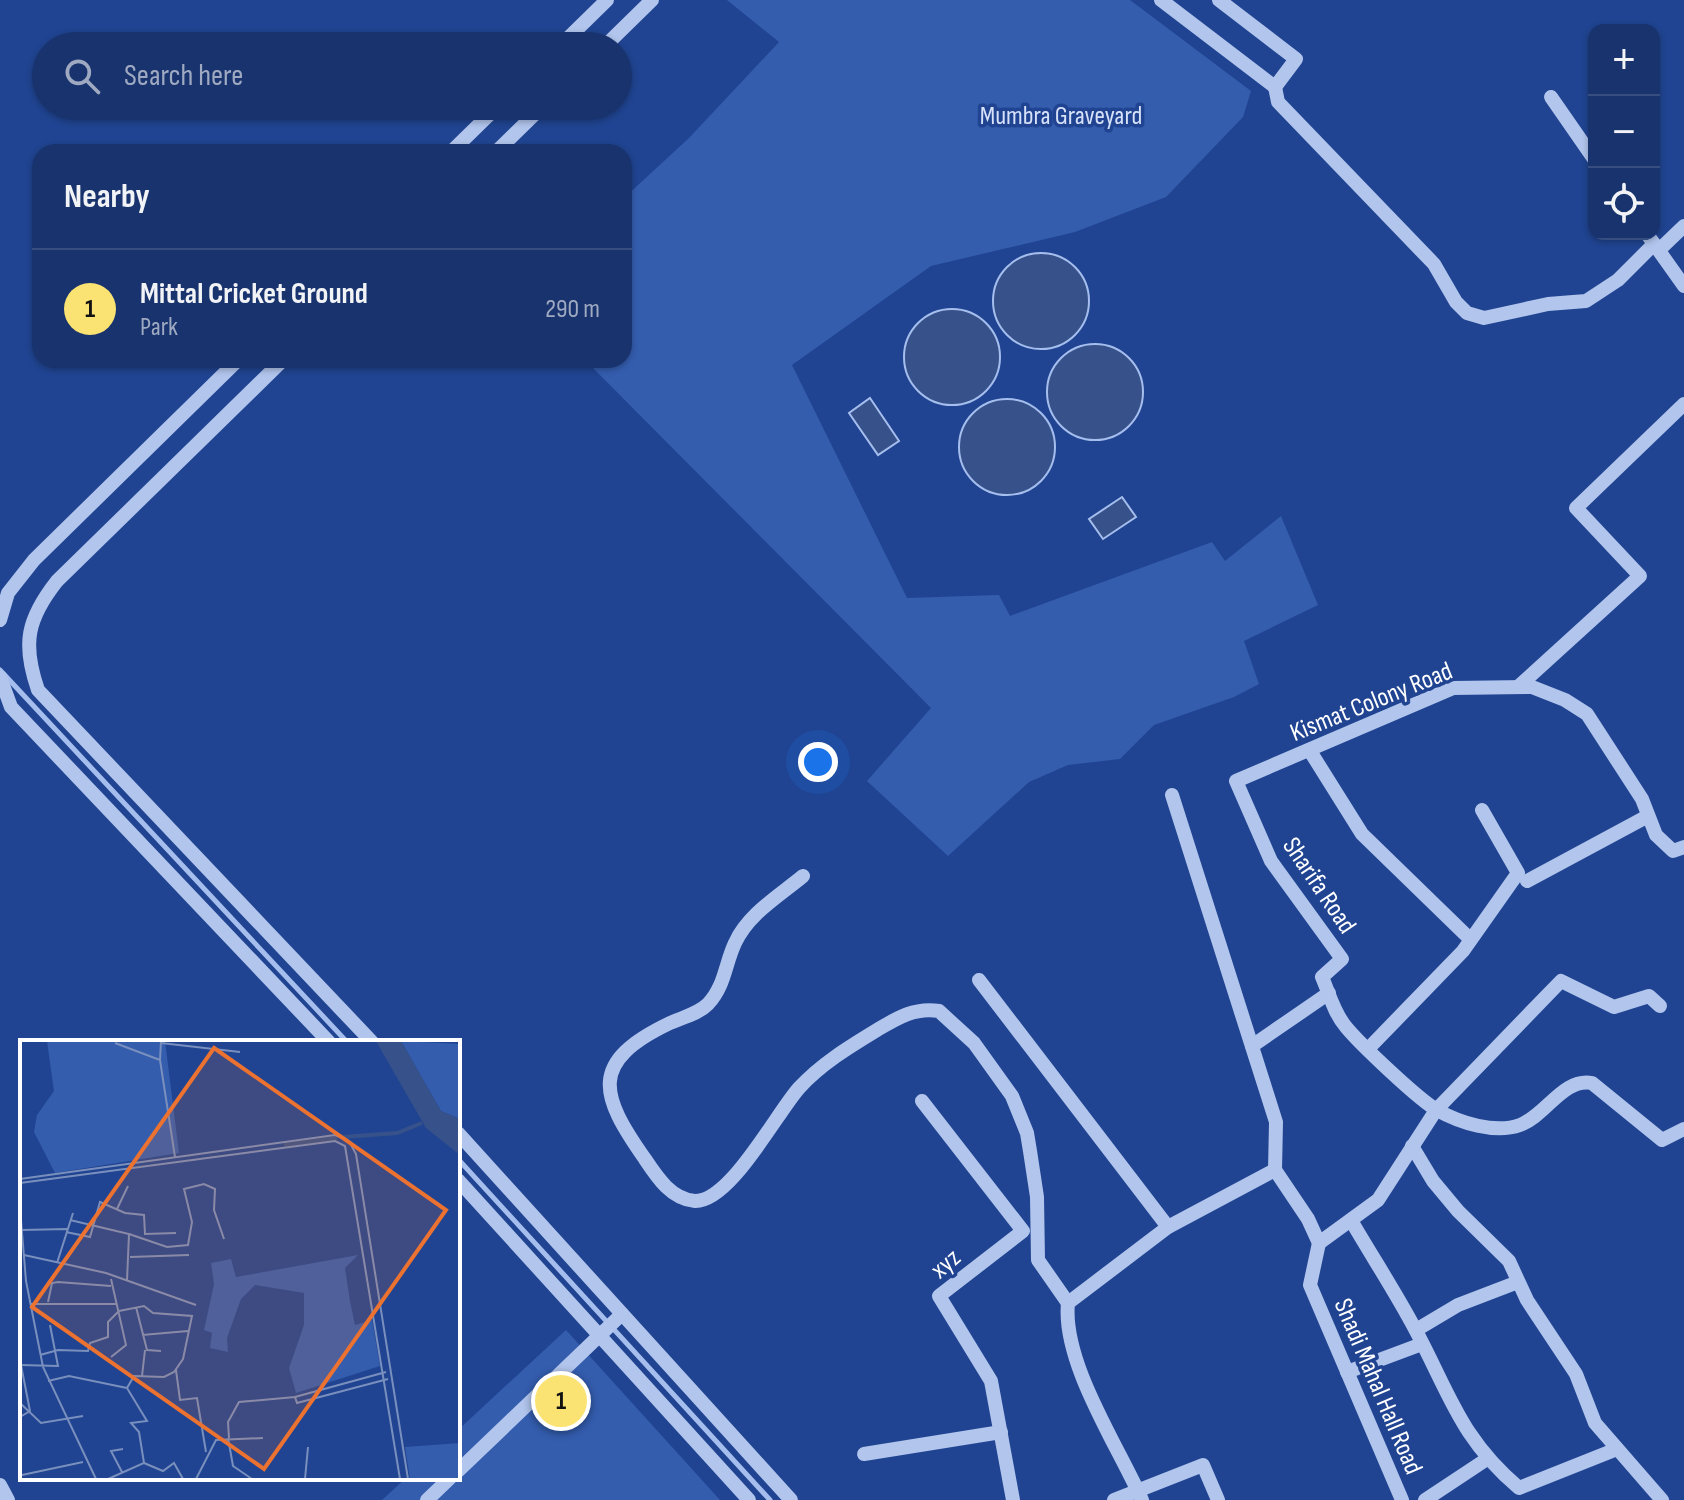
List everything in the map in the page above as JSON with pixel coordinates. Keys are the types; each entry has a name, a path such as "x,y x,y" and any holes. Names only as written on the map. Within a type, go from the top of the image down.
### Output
{"street":[{"path":"574,32 607,0"},
{"path":"619,32 652,0"},
{"path":"1161,0 1275,87 1278,102 1434,264 1456,302 1467,313 1484,318 1548,304 1586,301 1618,280 1653,243 1684,226"},
{"path":"1219,0 1296,59 1275,87"},
{"path":"1551,97 1588,150"},
{"path":"459,144 484,120"},
{"path":"504,144 529,120"},
{"path":"1653,243 1684,286"},
{"path":"0,620 8,593 34,560 230,368"},
{"path":"275,368 57,581 36,608 29,634 29,666 38,690 370,1040"},
{"path":"1519,686 1640,576 1576,508 1684,404"},
{"path":"0,677 11,707 327,1040"},
{"name":"Kismat Colony Road","path":"1236,781 1453,688 1532,687 1565,700 1587,714 1642,799 1656,835 1673,851 1684,847"},
{"path":"1310,751 1362,834 1469,938"},
{"name":"Sharifa Road","path":"1236,781 1271,861 1342,959 1322,977 1329,993"},
{"path":"1172,795 1276,1122 1275,1170 1308,1219 1319,1243 1352,1222 1378,1200 1436,1110 1561,981 1614,1007 1649,996 1660,1006"},
{"path":"1368,1049 1463,951 1469,938 1518,873 1482,810"},
{"path":"1527,881 1648,816"},
{"path":"803,876 749,920 734,945 729,969 707,1005 646,1037 614,1065 607,1083 610,1101 625,1130 661,1181 676,1195 693,1201 706,1200 744,1167 773,1121 800,1087 824,1065 913,1011 939,1011 974,1043 1012,1096 1027,1133 1037,1197 1038,1260 1068,1303 1066,1327 1076,1365 1140,1496"},
{"path":"979,980 1168,1227"},
{"path":"1252,1046 1329,993 1338,1015 1368,1049 1436,1110 1479,1126 1518,1126 1535,1118 1572,1085 1582,1081 1592,1083 1662,1140 1684,1129"},
{"name":"xyz","path":"922,1101 1023,1231 939,1296 991,1381 1013,1500"},
{"path":"460,1136 749,1500"},
{"path":"1412,1146 1433,1181 1458,1211 1509,1261 1518,1282 1576,1374 1595,1423 1662,1500"},
{"path":"1068,1303 1168,1227 1275,1170"},
{"path":"460,1182 791,1500"},
{"path":"1352,1222 1419,1337 1472,1442 1519,1488 1617,1449"},
{"name":"Shadi Mahal Hall Road","path":"1319,1243 1310,1285 1402,1500"},
{"path":"1347,1372 1419,1337 1458,1305 1518,1282"},
{"path":"460,1469 611,1325"},
{"path":"864,1454 1001,1432"},
{"path":"1425,1500 1487,1459"},
{"path":"1114,1500 1140,1496 1203,1465 1218,1500"},
{"path":"427,1500 448,1480"},
{"path":"0,1485 8,1500"}],"green space":[{"name":"Mumbra Graveyard","path":"727,0 1130,0 1251,91 1243,117 1166,197 1075,232 931,266 792,365 907,598 999,595 1010,616 1212,542 1225,561 1281,516 1318,605 1244,641 1259,684 1234,697 1154,725 1120,759 1068,765 1029,782 948,856 867,781 931,708 593,368 632,368 632,191 689,138 779,42"},
{"path":"566,1330 720,1500 382,1500 404,1480 460,1480 460,1428"}],"shaded area":[{"path":"1041,253 1059,256 1075,267 1086,283 1089,301 1086,319 1075,335 1059,346 1041,349 1023,346 1007,335 996,319 993,301 996,283 1007,267 1023,256"},
{"path":"952,309 970,312 986,323 997,339 1000,357 997,375 986,391 970,402 952,405 934,402 918,391 907,375 904,357 907,339 918,323 934,312"},
{"path":"1095,344 1113,347 1129,358 1140,374 1143,392 1140,410 1129,426 1113,437 1095,440 1077,437 1061,426 1050,410 1047,392 1050,374 1061,358 1077,347"},
{"path":"870,398 899,441 878,455 849,413"},
{"path":"1007,399 1025,402 1041,413 1052,429 1055,447 1052,465 1041,481 1025,492 1007,495 989,492 973,481 962,465 959,447 962,429 973,413 989,402"},
{"path":"1122,497 1136,517 1103,539 1089,519"}],"waterway":[{"path":"0,670 345,1040"},
{"path":"460,1161 770,1500"}],"place":[{"name":"Mittal Cricket Ground","path":"561,1401"}]}
